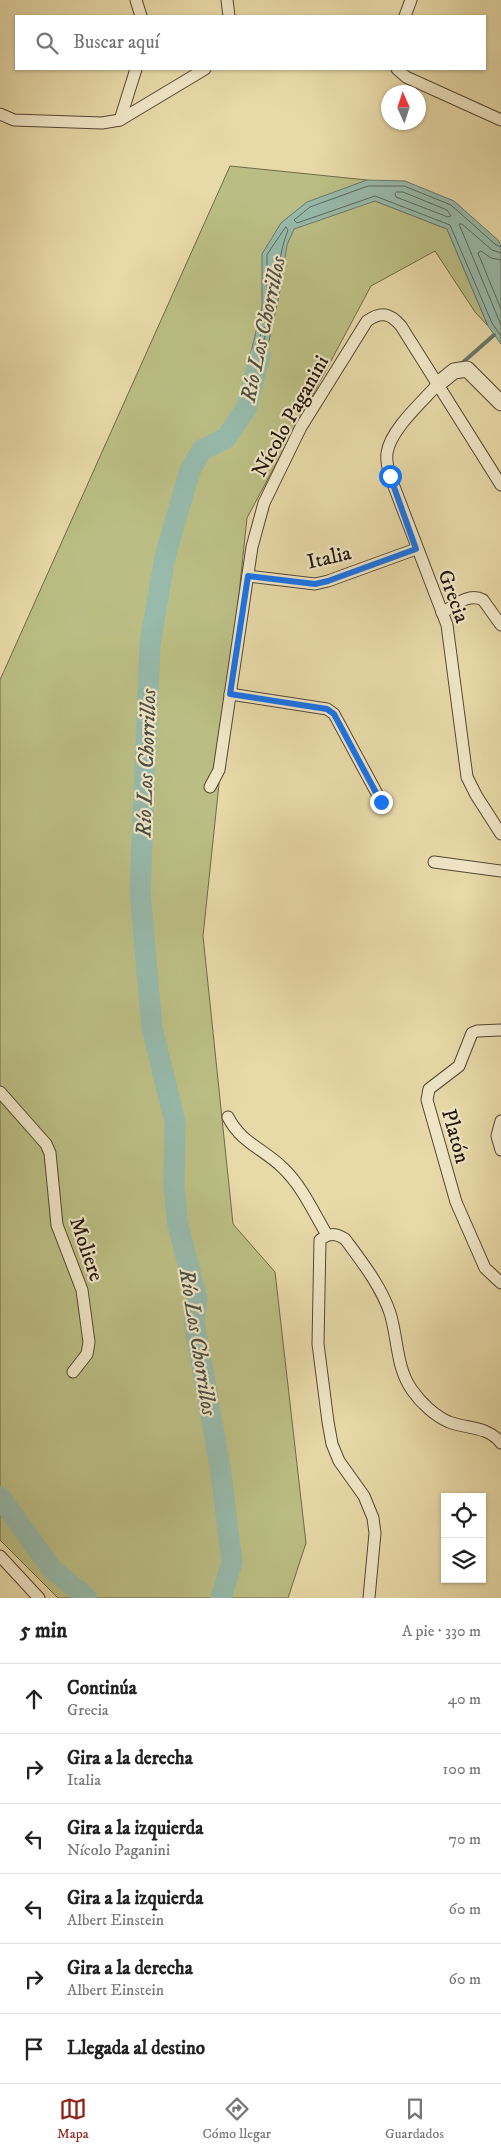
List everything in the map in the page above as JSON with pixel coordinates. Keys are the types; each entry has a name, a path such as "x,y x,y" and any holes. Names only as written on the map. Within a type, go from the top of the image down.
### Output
{"street":[{"path":"136,0 141,15"},
{"path":"227,0 229,15"},
{"path":"405,15 411,0"},
{"path":"120,120 136,70"},
{"path":"0,114 14,120 102,123 120,120 203,70"},
{"path":"398,70 406,77 501,120"},
{"name":"Nícolo Paganini","path":"210,788 218,770 252,547 264,503 300,426 367,321 376,315 390,315 401,326 438,384"},
{"path":"501,403 467,369 454,371 438,384 501,485"},
{"name":"Grecia","path":"438,384 394,434 387,451 390,476 416,549 442,612 450,639 468,777 476,795 501,834"},
{"name":"Italia","path":"248,576 315,584 416,549"},
{"path":"442,612 472,596 479,597 501,625"},
{"path":"230,694 327,709 334,714 381,802"},
{"path":"434,862 501,870"},
{"name":"Platón","path":"501,1030 472,1033 459,1066 429,1089 427,1100 456,1202 485,1268 501,1283"},
{"name":"Moliere","path":"0,1092 42,1138 50,1154 57,1225 82,1290 89,1342 87,1354 73,1372"},
{"path":"228,1117 234,1130 282,1166 292,1177 327,1235"},
{"path":"501,1121 497,1136 501,1150"},
{"path":"369,1598 375,1533 373,1518 364,1496 340,1462 332,1444 318,1344 318,1249 320,1240 327,1235 337,1234 345,1239 384,1296 396,1332 399,1360 412,1390 434,1414 450,1422 494,1434 501,1443"},
{"path":"0,1556 39,1598"}],"green space":[{"path":"230,166 367,180 375,201 447,229 488,326 475,312 435,251 371,286 247,518 203,936 233,1224 275,1272 306,1543 288,1598 58,1598 0,1540 0,680"}],"water":[{"path":"367,180 405,181 454,201 499,241 501,247 501,344 488,326 447,229 375,201 294,229 287,245 279,296 259,386 244,381 262,307 262,254 281,223 307,202"}],"waterway":[{"path":"461,364 494,335"},
{"name":"Río Los Chorrillos","path":"221,1598 232,1562 220,1466 194,1322 197,1299 178,1225 174,1188 175,1122 152,1028 140,891 150,644 165,557 190,470 202,450 226,438 246,409 260,356"},
{"name":"Río Los Chorrillos","path":"0,1497 52,1569 87,1598"}],"route":[{"path":"381,802 334,714 327,709 230,694 248,576 315,584 416,549 390,476"}]}
